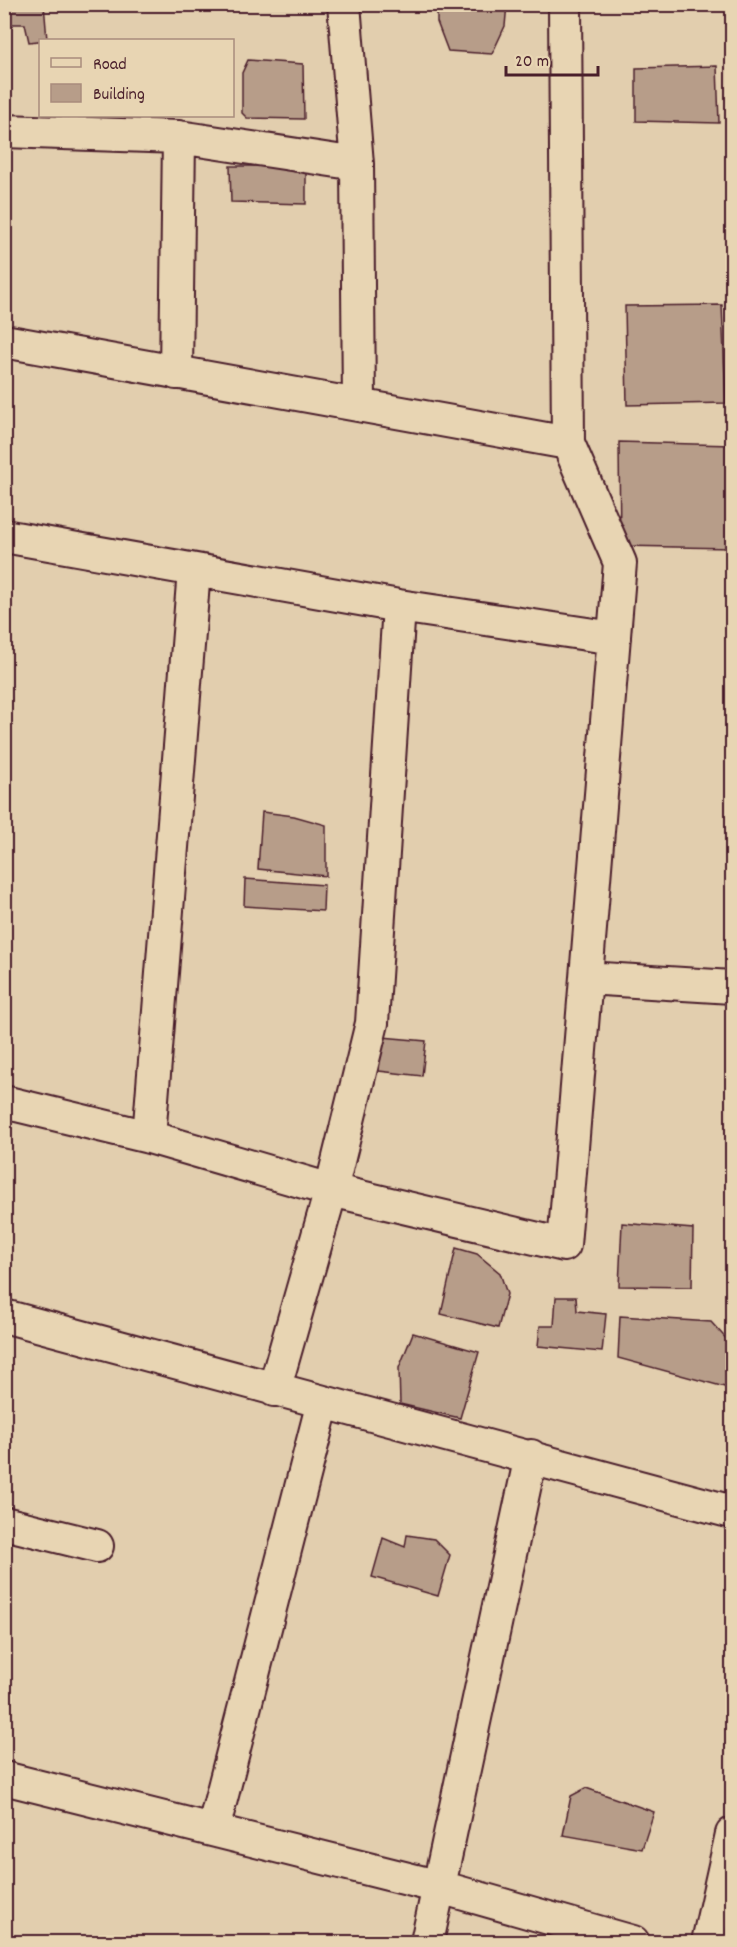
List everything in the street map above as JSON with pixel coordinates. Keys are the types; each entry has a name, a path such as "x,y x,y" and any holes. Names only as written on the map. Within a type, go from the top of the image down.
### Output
{"street":[{"path":"344,4 357,164 359,405"},
{"path":"4,1102 149,1137 331,1190 564,1245 620,563 568,443 565,4"},
{"path":"4,131 179,137 357,164"},
{"path":"176,373 179,137"},
{"path":"5,345 568,443"},
{"path":"4,536 399,606 614,638"},
{"path":"149,1137 194,570"},
{"path":"274,1390 331,1190 372,1023 399,606"},
{"path":"586,978 732,987"},
{"path":"4,1316 274,1390 531,1456 732,1512"},
{"path":"213,1830 323,1402"},
{"path":"427,1942 531,1456"},
{"path":"4,1523 97,1546"},
{"path":"4,1778 440,1887 633,1942"},
{"path":"708,1942 732,1834"}],"building":[{"path":"9,4 44,4 47,39 29,42 25,24 10,24"},
{"path":"440,4 507,4 505,26 492,54 448,51 437,22 437,9"},
{"path":"248,60 303,64 304,119 247,118 242,113 242,73"},
{"path":"717,66 719,123 636,121 636,68"},
{"path":"230,166 306,166 306,204 231,202"},
{"path":"722,305 726,403 627,405 625,306"},
{"path":"619,442 731,445 732,548 620,546"},
{"path":"262,812 294,816 326,825 326,876 258,869"},
{"path":"245,879 324,885 323,911 244,906"},
{"path":"382,1037 426,1041 422,1076 379,1071"},
{"path":"622,1223 693,1229 692,1287 619,1286"},
{"path":"456,1248 477,1254 500,1273 507,1294 498,1328 441,1314"},
{"path":"556,1297 576,1297 577,1311 606,1314 602,1352 538,1346 540,1326 554,1326"},
{"path":"620,1316 711,1322 732,1345 732,1389 618,1358"},
{"path":"413,1333 479,1352 460,1418 400,1404 399,1368"},
{"path":"407,1535 434,1539 450,1555 438,1596 372,1577 383,1538 405,1547"},
{"path":"586,1788 654,1812 642,1849 563,1835 571,1796"}]}
